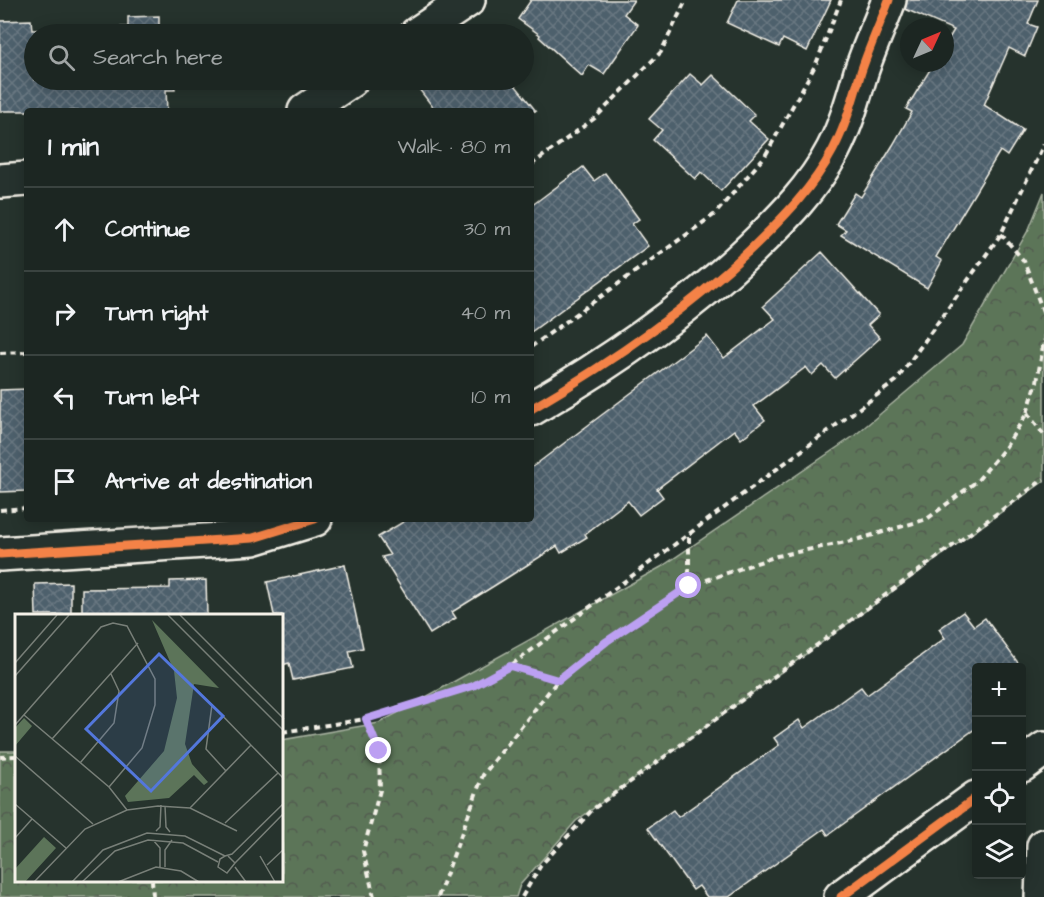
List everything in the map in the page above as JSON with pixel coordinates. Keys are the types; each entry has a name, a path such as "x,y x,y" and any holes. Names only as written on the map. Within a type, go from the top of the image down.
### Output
{"street":[{"path":"432,24 468,0"},
{"path":"534,407 654,330 721,277 770,230 808,189 838,139 851,108 861,71 889,0"},
{"path":"309,108 336,90"},
{"path":"0,181 24,179"},
{"path":"0,554 253,538 305,522"},
{"path":"1026,762 1044,749"},
{"path":"841,897 972,801"},
{"path":"1042,897 1044,846"}],"path":[{"path":"534,163 595,118 661,52 686,0"},
{"path":"534,345 715,213 765,156 816,64 841,0"},
{"path":"284,732 366,719 473,686 510,666 896,381 1001,234 1044,144"},
{"path":"1001,234 1024,261 1044,314"},
{"path":"438,897 483,775 558,680 607,641 689,586 777,556 856,540 927,519 977,481 1005,448 1027,413 1037,382 1044,340"},
{"path":"0,353 24,352"},
{"path":"1027,413 1044,435"},
{"path":"522,897 541,865 594,808 1044,479"},
{"path":"0,510 24,508"},
{"path":"689,532 689,586"},
{"path":"510,666 558,680"},
{"path":"366,719 379,751 381,790 363,851 374,897"},
{"path":"0,757 15,756"},
{"path":"152,882 153,897"}],"green space":[{"path":"1044,192 1044,481 576,821 520,885 516,897 0,897 0,751 15,751 15,882 284,882 284,740 379,723 661,567 854,436 962,345 1029,229"}],"building":[{"path":"531,0 634,0 624,14 638,25 604,74 589,65 582,76 539,37 540,35 534,31 534,24 525,24 518,19"},
{"path":"738,0 831,0 807,51 783,39 779,47 727,23"},
{"path":"907,0 1038,0 1028,24 1037,27 1025,56 1009,48 984,105 1023,130 1007,156 1000,151 936,257 942,261 927,288 841,235 846,230 836,224 855,193 861,197 893,145 912,112 906,109 929,72 954,72 954,18 926,18 905,9"},
{"path":"159,16 159,24 128,24 128,17"},
{"path":"31,20 31,24 24,24 24,90 166,90 167,108 24,108 24,111 0,111 0,21"},
{"path":"690,74 703,85 713,75 755,115 749,121 769,139 721,191 701,172 695,179 653,140 662,130 649,119"},
{"path":"420,90 519,90 534,108 434,108"},
{"path":"583,167 594,181 605,173 639,219 632,224 648,246 534,330 534,204"},
{"path":"822,252 879,315 868,325 880,338 835,378 823,365 812,375 806,367 754,406 765,420 741,439 734,430 657,489 663,497 639,515 628,501 585,534 587,537 561,553 557,546 452,612 456,618 430,634 382,557 390,555 378,537 403,522 534,522 534,466 707,336 724,358 775,319 763,306"},
{"path":"24,389 24,491 0,492 0,390"},
{"path":"345,565 363,648 349,651 353,668 293,680 289,663 284,664 284,614 274,614 267,582"},
{"path":"206,580 207,614 82,614 82,589 170,588 170,581"},
{"path":"71,583 71,614 36,614 35,584"},
{"path":"963,612 974,626 985,618 1018,663 972,663 972,731 828,835 824,829 729,897 707,897 699,886 693,890 648,828 673,810 678,817 779,745 774,738 799,720 804,728 861,687 867,695 945,638 939,629"}],"cycle path":[{"path":"534,407 646,335 701,293 764,237 797,202 825,164 838,141 864,63 889,0"},
{"path":"0,554 253,538 305,522"},
{"path":"841,897 972,801"}],"route":[{"path":"379,751 366,719 473,686 510,666 558,680 607,641 689,586"}]}
